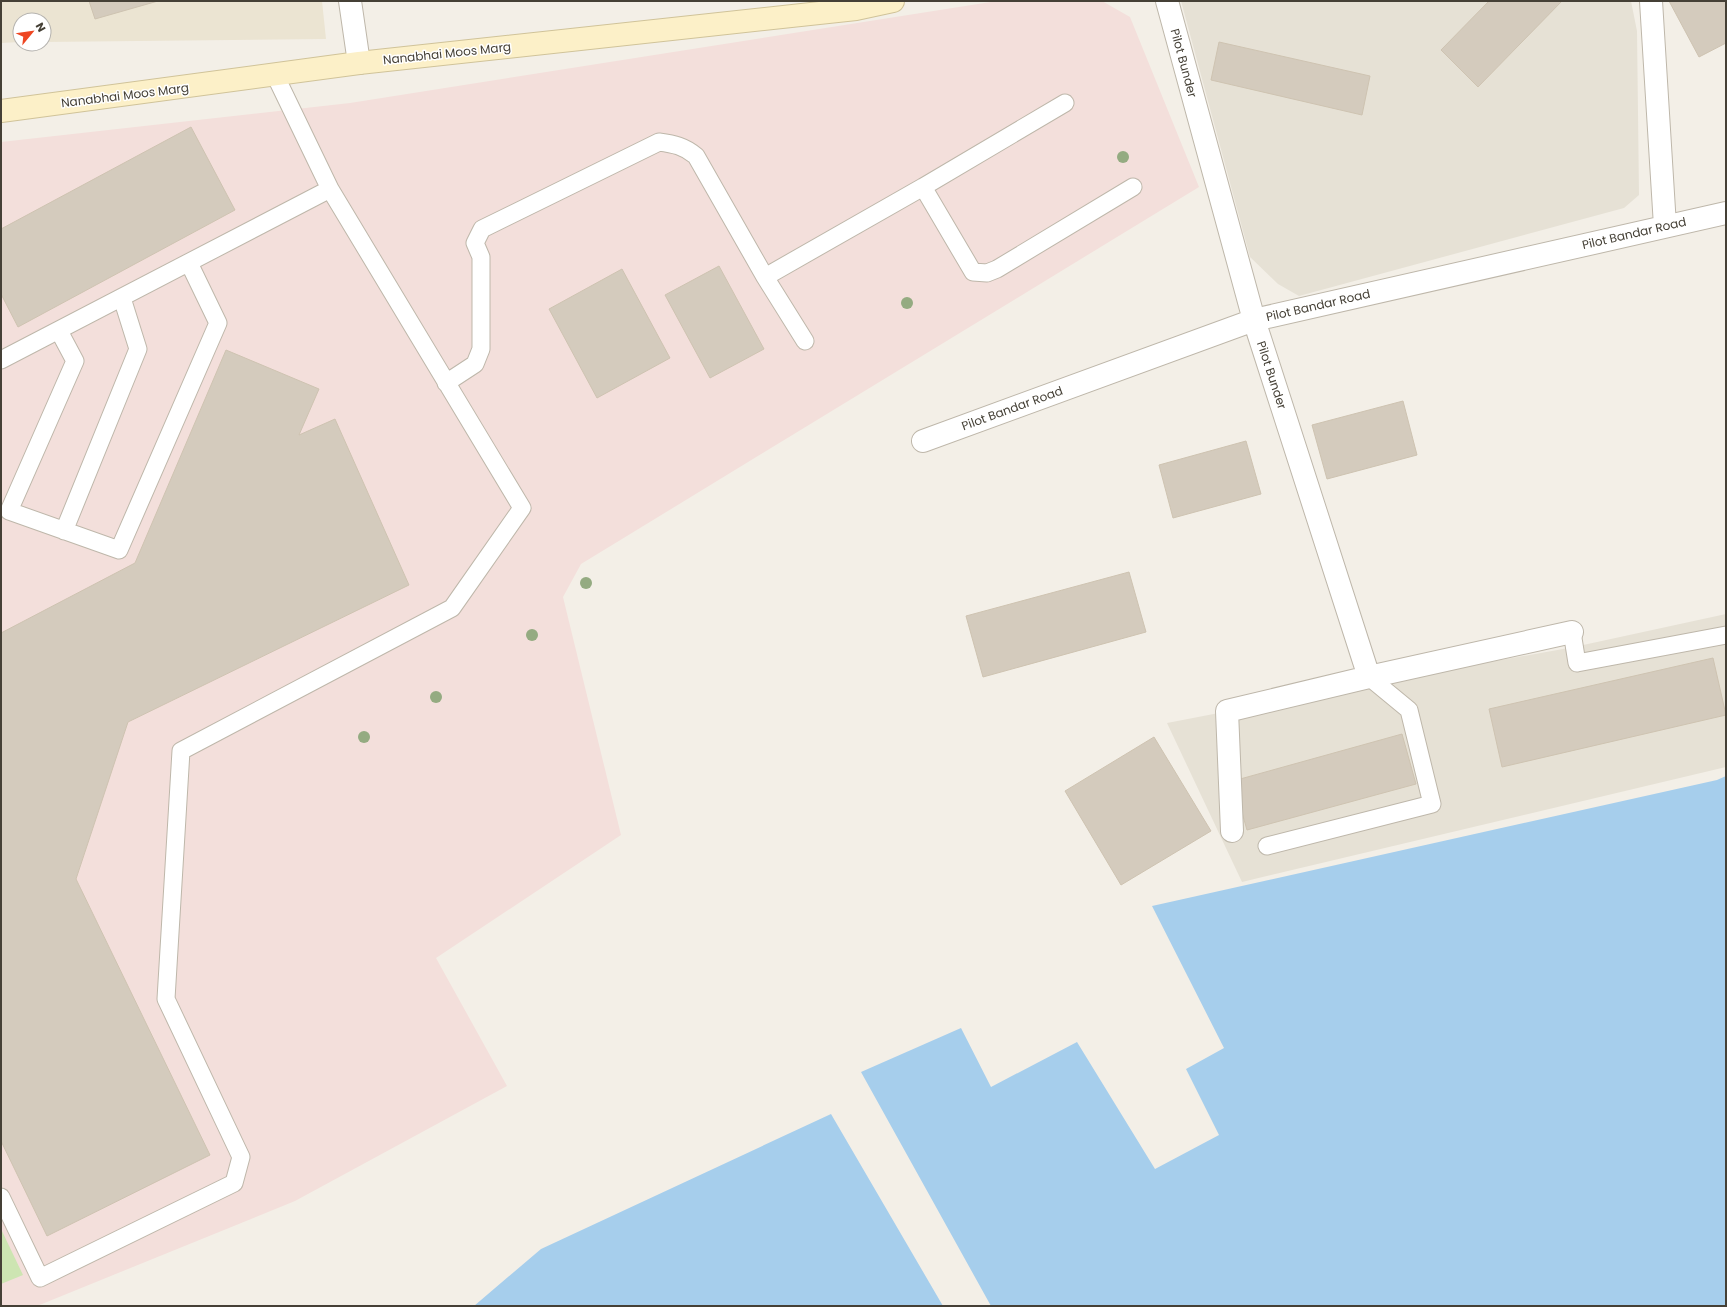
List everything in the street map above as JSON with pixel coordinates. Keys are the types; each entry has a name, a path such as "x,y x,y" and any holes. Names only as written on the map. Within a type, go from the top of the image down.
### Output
{"street":[{"path":"350,1 359,63"},
{"name":"Nanabhai Moos Marg","path":"1,111 359,63 856,9 893,1"},
{"name":"Pilot Bunder","path":"1167,1 1254,320 1369,676"},
{"path":"1651,1 1665,226"},
{"name":"Pilot Bandar Road","path":"923,441 1254,320 1726,213"},
{"path":"1232,832 1227,711 1369,676 1572,632"}],"lane":[{"path":"1,1197 40,1278 234,1183 241,1157 166,999 181,752 452,608 522,508 330,189 275,75"},
{"path":"765,278 1065,103"},
{"path":"446,384 475,364 481,349 481,257 475,243 482,229 660,142 674,144 687,149 696,156 765,278 806,341"},
{"path":"923,187 973,272 987,273 997,269 1133,187"},
{"path":"1,360 330,189"},
{"path":"59,331 75,361 9,511 119,550 218,323 189,263"},
{"path":"64,531 138,349 122,298"},
{"path":"1572,632 1577,663 1726,636"},
{"path":"1267,846 1432,804 1409,710 1369,676"}],"shaded area":[{"path":"1,1 322,1 326,39 52,42 52,12 12,12 12,42 1,43"},
{"path":"997,1 1102,1 1130,17 1199,187 581,564 563,597 621,835 436,958 507,1086 295,1201 42,1304 36,1306 1,1306 1,142 350,103"},
{"path":"1181,1 1631,1 1637,31 1639,195 1624,208 1299,296 1278,284 1250,257"},
{"path":"1726,614 1726,767 1242,882 1167,723 1406,677 1574,647"}],"green space":[{"path":"1,1229 23,1275 1,1284"}],"water":[{"path":"1726,776 1726,1306 991,1306 861,1072 961,1028 991,1087 1077,1042 1155,1169 1219,1135 1186,1069 1224,1048 1152,906 1717,780"},
{"path":"831,1114 943,1306 474,1306 541,1249"}],"building":[{"path":"89,1 158,1 95,19"},
{"path":"1489,1 1562,1 1478,87 1441,50"},
{"path":"1669,1 1726,1 1726,43 1699,57"},
{"path":"1219,42 1370,76 1362,115 1211,80"},
{"path":"191,127 235,210 18,327 1,294 1,229"},
{"path":"719,266 764,349 710,378 665,295"},
{"path":"622,269 670,358 597,398 549,309"},
{"path":"226,350 319,389 299,435 335,419 409,585 128,722 76,879 210,1155 47,1236 1,1141 1,633 135,563"},
{"path":"1403,401 1417,455 1327,479 1312,425"},
{"path":"1246,441 1261,494 1173,518 1159,465"},
{"path":"1129,572 1146,632 983,677 966,616"},
{"path":"1713,658 1726,715 1502,767 1489,709"},
{"path":"1402,734 1416,784 1247,830 1233,781"},
{"path":"1154,737 1211,831 1121,885 1065,791"}]}
